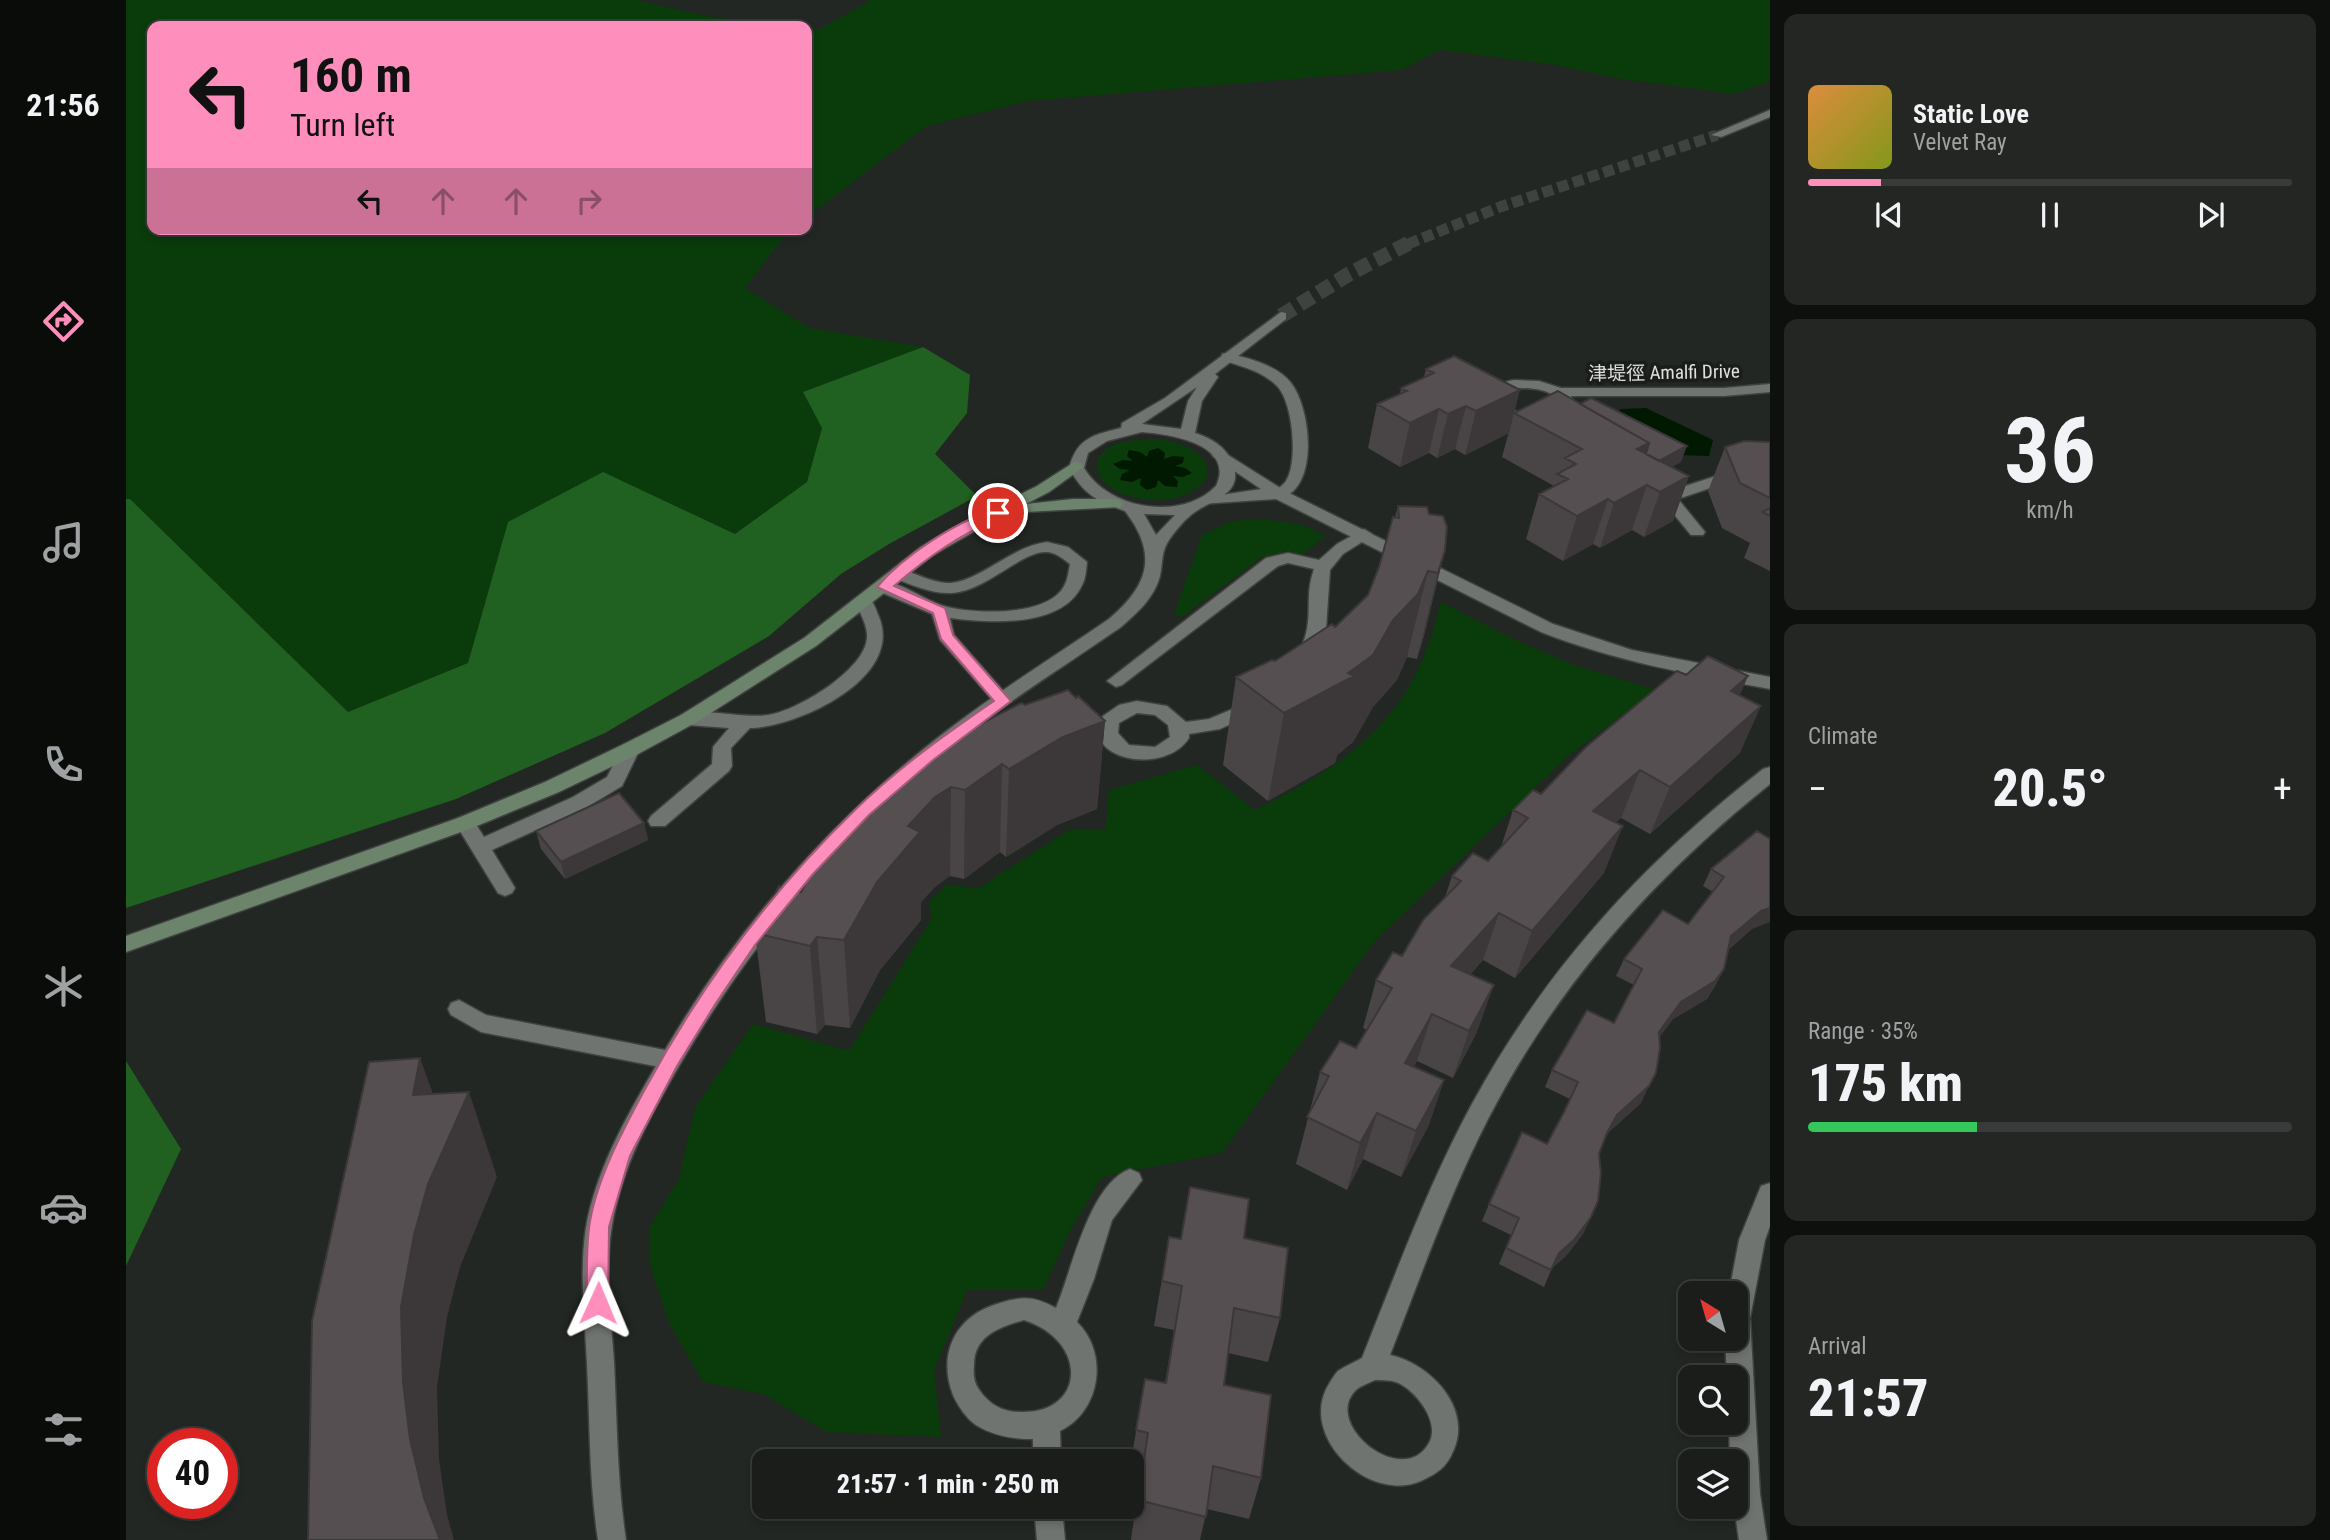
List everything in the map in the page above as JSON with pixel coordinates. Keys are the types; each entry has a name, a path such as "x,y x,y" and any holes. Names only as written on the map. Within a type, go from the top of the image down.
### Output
{"main road":[{"path":"126,944 465,823 552,787 631,749 688,719 810,642 927,551 959,531 1043,489 1076,466"},
{"path":"998,513 1034,507 1115,504"}],"street":[{"path":"1717,135 1770,113"},
{"path":"1227,357 1270,374 1284,383 1290,393 1298,418 1296,478 1279,494 1253,494 1168,511 1115,504 1088,489 1079,478 1076,466 1078,454 1087,444 1120,430 1170,401 1227,357 1281,316"},
{"path":"1187,435 1195,401 1227,357"},
{"name":"津堤徑 Amalfi Drive","path":"1558,393 1565,398 1569,410 1559,418 1537,421 1517,417 1496,402 1499,390 1505,386 1526,384 1558,393 1724,392 1770,388"},
{"path":"1537,421 1560,434"},
{"path":"1120,430 1164,429 1206,443 1279,494 1364,534 1546,628 1590,645 1677,668 1770,683"},
{"path":"1668,497 1719,480 1770,449"},
{"path":"1208,501 1226,482 1227,468 1220,455"},
{"path":"1640,479 1668,497 1697,533"},
{"path":"612,1540 602,1402 598,1303 599,1227 620,1155 670,1060 749,940 807,870 863,811 927,756 1115,623 1140,600 1153,573 1154,552 1150,535 1132,508"},
{"path":"1154,552 1163,536 1190,508"},
{"path":"1293,673 1314,642 1319,620 1319,581 1323,566 1364,534"},
{"path":"1051,547 1067,552 1079,562 1079,577 1068,594 1050,608 1018,615 977,616 940,611 892,580 939,588 963,586 1028,550 1051,547"},
{"path":"1116,681 1272,562 1288,558 1323,566"},
{"path":"688,719 772,721 802,711 841,685 871,658 876,638 864,602"},
{"path":"940,611 946,636 1003,701"},
{"path":"1180,729 1213,725 1246,711 1268,696"},
{"path":"658,821 722,766 722,747 746,721"},
{"path":"480,847 580,803 615,781 631,749"},
{"path":"1371,1367 1439,1198 1480,1112 1523,1037 1569,970 1617,911 1667,859 1720,812 1770,774"},
{"path":"465,823 505,888"},
{"path":"458,1009 481,1023 670,1060"},
{"path":"1062,1323 1082,1279 1101,1215 1130,1180"},
{"path":"1753,1540 1746,1494 1737,1318 1752,1240 1770,1194"},
{"path":"1024,1308 1044,1312 1062,1323 1076,1339 1084,1358 1084,1378 1078,1398 1064,1414 1046,1424 1015,1426 986,1416 971,1402 961,1385 960,1357 971,1331 985,1319 1003,1311 1024,1308"},
{"path":"1046,1424 1047,1449"},
{"path":"1049,1519 1051,1540"}],"green space":[{"path":"126,0 636,0 711,17 747,21 147,21 147,235 785,235 745,288 809,328 923,347 803,392 822,427 808,482 735,534 603,472 508,522 468,663 348,712 130,499 126,499"},
{"path":"871,0 1770,0 1770,81 1734,94 1621,79 1550,64 1440,50 1401,70 1028,101 927,126 812,213 812,28 820,29"},
{"path":"923,347 970,375 967,413 935,454 977,496 889,544 841,574 769,636 605,733 456,799 126,908 126,499 130,499 348,712 468,663 508,522 603,472 735,534 807,482 822,428 803,392"},
{"path":"1160,439 1184,446 1198,454 1207,467 1208,475 1200,486 1175,498 1146,500 1118,492 1101,479 1097,466 1099,457 1105,450 1122,442"},
{"path":"1265,519 1302,525 1326,536 1302,555 1288,551 1262,557 1182,617 1174,614 1202,535 1231,521"},
{"path":"1441,602 1511,638 1574,665 1656,690 1569,755 1375,941 1222,1153 1102,1177 1070,1231 1043,1290 967,1290 934,1371 941,1437 827,1432 763,1394 703,1382 669,1323 649,1263 649,1228 679,1179 695,1108 753,1024 849,1051 932,918 929,901 947,885 979,888 1069,830 1106,829 1109,790 1197,765 1255,810 1323,773 1351,753 1376,730 1397,705 1415,676"},
{"path":"126,1061 181,1149 126,1266"}],"shaded area":[{"path":"1646,408 1713,440 1709,456 1679,455 1618,424 1620,409"},
{"path":"1158,448 1165,453 1164,459 1184,457 1183,463 1175,466 1192,473 1183,477 1173,476 1178,481 1177,487 1165,486 1158,480 1156,487 1147,490 1140,485 1141,478 1132,482 1120,480 1122,474 1130,470 1120,469 1113,464 1123,460 1133,461 1127,456 1129,450 1140,452 1147,457 1149,451"}],"building":[{"path":"1454,356 1520,390 1476,411 1466,406 1448,414 1439,409 1410,423 1377,404 1407,391 1401,388 1434,373 1426,369"},
{"path":"1558,391 1649,443 1637,449 1689,476 1660,492 1647,485 1614,503 1608,499 1577,516 1539,494 1568,479 1557,474 1576,464 1565,458 1582,449 1514,413"},
{"path":"1591,398 1687,446 1659,461 1646,454 1649,443 1580,404"},
{"path":"1744,441 1770,442 1770,498 1740,483 1725,447"},
{"path":"1398,506 1427,507 1429,514 1443,516 1447,527 1445,550 1438,573 1428,571 1418,594 1393,620 1373,655 1348,673 1354,676 1284,713 1236,677 1275,661 1332,624 1335,627 1368,595 1393,517 1399,518"},
{"path":"1708,656 1748,676 1731,691 1761,706 1670,787 1640,770 1593,811 1623,826 1532,931 1499,913 1451,966 1494,985 1469,1031 1432,1014 1405,1063 1444,1080 1416,1131 1377,1113 1360,1143 1307,1117 1329,1076 1320,1072 1340,1041 1356,1048 1392,988 1376,980 1393,952 1402,956 1423,920 1461,881 1452,876 1473,853 1488,861 1528,818 1513,810 1533,790 1541,794 1586,747 1677,671 1686,675"},
{"path":"1068,690 1105,721 1063,737 1009,769 1002,764 965,790 951,787 935,797 908,826 920,832 877,882 844,940 817,937 810,946 755,933 779,886 801,892 811,873 841,835 918,769 915,764 953,738 1021,703 1025,705"},
{"path":"619,793 644,823 561,862 536,831"},
{"path":"1757,831 1770,839 1770,908 1761,911 1731,936 1724,969 1715,981 1681,1002 1659,1032 1660,1048 1656,1073 1649,1086 1617,1115 1599,1154 1601,1173 1598,1201 1591,1217 1574,1240 1559,1253 1551,1270 1506,1248 1519,1218 1489,1204 1522,1132 1547,1144 1564,1112 1578,1082 1552,1070 1587,1010 1614,1023 1642,969 1624,959 1663,910 1688,924 1724,877 1711,869"},
{"path":"420,1058 413,1095 469,1092 428,1184 414,1235 401,1307 403,1382 410,1439 424,1498 440,1540 308,1540 312,1321 369,1062"},
{"path":"1190,1187 1249,1199 1244,1238 1288,1248 1280,1318 1234,1308 1224,1385 1271,1395 1261,1478 1213,1466 1206,1517 1144,1502 1144,1460 1148,1433 1136,1430 1145,1379 1166,1383 1182,1286 1162,1281 1169,1237 1181,1239"}],"tunnel":[{"path":"1408,244 1500,207 1717,135"},
{"path":"1281,316 1349,274 1411,242"}],"route":[{"path":"598,1303 599,1227 620,1155 670,1060 749,940 807,870 863,811 927,756 1003,701 946,636 940,611 884,587 927,551 959,531 998,513"}]}
